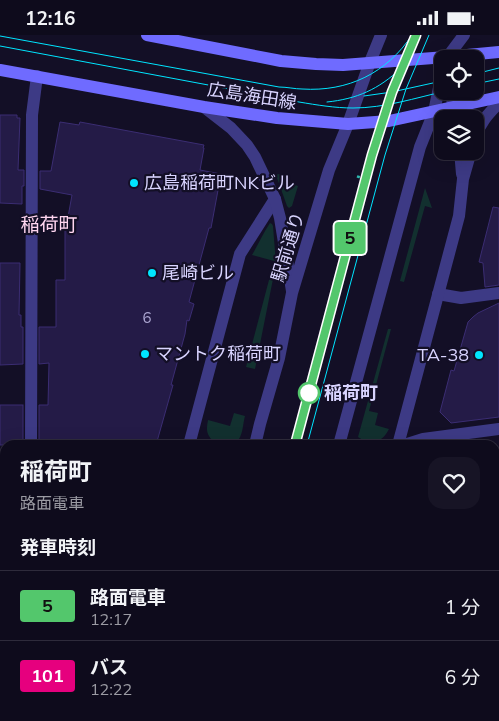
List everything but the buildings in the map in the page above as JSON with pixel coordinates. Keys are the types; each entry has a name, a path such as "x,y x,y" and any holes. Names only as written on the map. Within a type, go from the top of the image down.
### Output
{"main road":[{"path":"147,35 281,61 343,65 434,59"},
{"path":"484,54 499,52"},
{"name":"広島海田線","path":"0,70 204,107 277,118 348,124 389,121 434,112"},
{"name":"広島海田線","path":"462,110 499,97"}],"street":[{"name":"駅前通り","path":"256,440 279,357 292,293 329,169 381,35"},
{"path":"452,50 464,35"},
{"path":"31,440 32,115 37,76"},
{"path":"484,120 499,103"},
{"path":"204,107 247,145 274,199 280,218 292,293"},
{"path":"340,440 420,147 434,112"},
{"path":"399,440 459,216 462,179 461,160"},
{"path":"462,179 468,160"},
{"path":"190,440 240,254 274,199"},
{"path":"438,293 461,297 499,293"},
{"path":"420,440 499,429"}],"path":[{"path":"358,178 360,172"}],"green space":[{"path":"279,174 289,183 298,186 292,206 289,208 276,175"},
{"path":"425,188 432,208 425,206 404,282 400,281"},
{"path":"270,223 273,226 276,264 255,369 246,367 274,261 252,255"},
{"path":"388,329 391,329 369,411 378,413 375,425 389,429 380,440 363,440 358,437"},
{"path":"234,413 245,416 238,440 212,440 207,432 208,420 230,426"}],"tram line":[{"path":"0,36 279,87 319,89 350,83 378,70 391,60 412,35"},
{"name":"5","path":"296,440 372,155 392,92 416,35"},
{"path":"308,440 385,155 406,89 429,35"},
{"path":"296,440 372,155 392,92 413,40"},
{"path":"0,46 333,107 365,108 434,94"},
{"path":"484,72 499,68"},
{"path":"327,102 338,101 367,92 384,82 400,69"},
{"path":"484,82 499,79"},
{"path":"364,96 434,83"}],"place":[{"name":"広島稲荷町NKビル","path":"134,183"},
{"name":"尾崎ビル","path":"152,273"},
{"name":"マントク稲荷町","path":"145,354"},
{"name":"TA-38","path":"479,355"},
{"name":"稲荷町","path":"309,393"}],"district":[{"name":"稲荷町","path":"49,224"}]}
